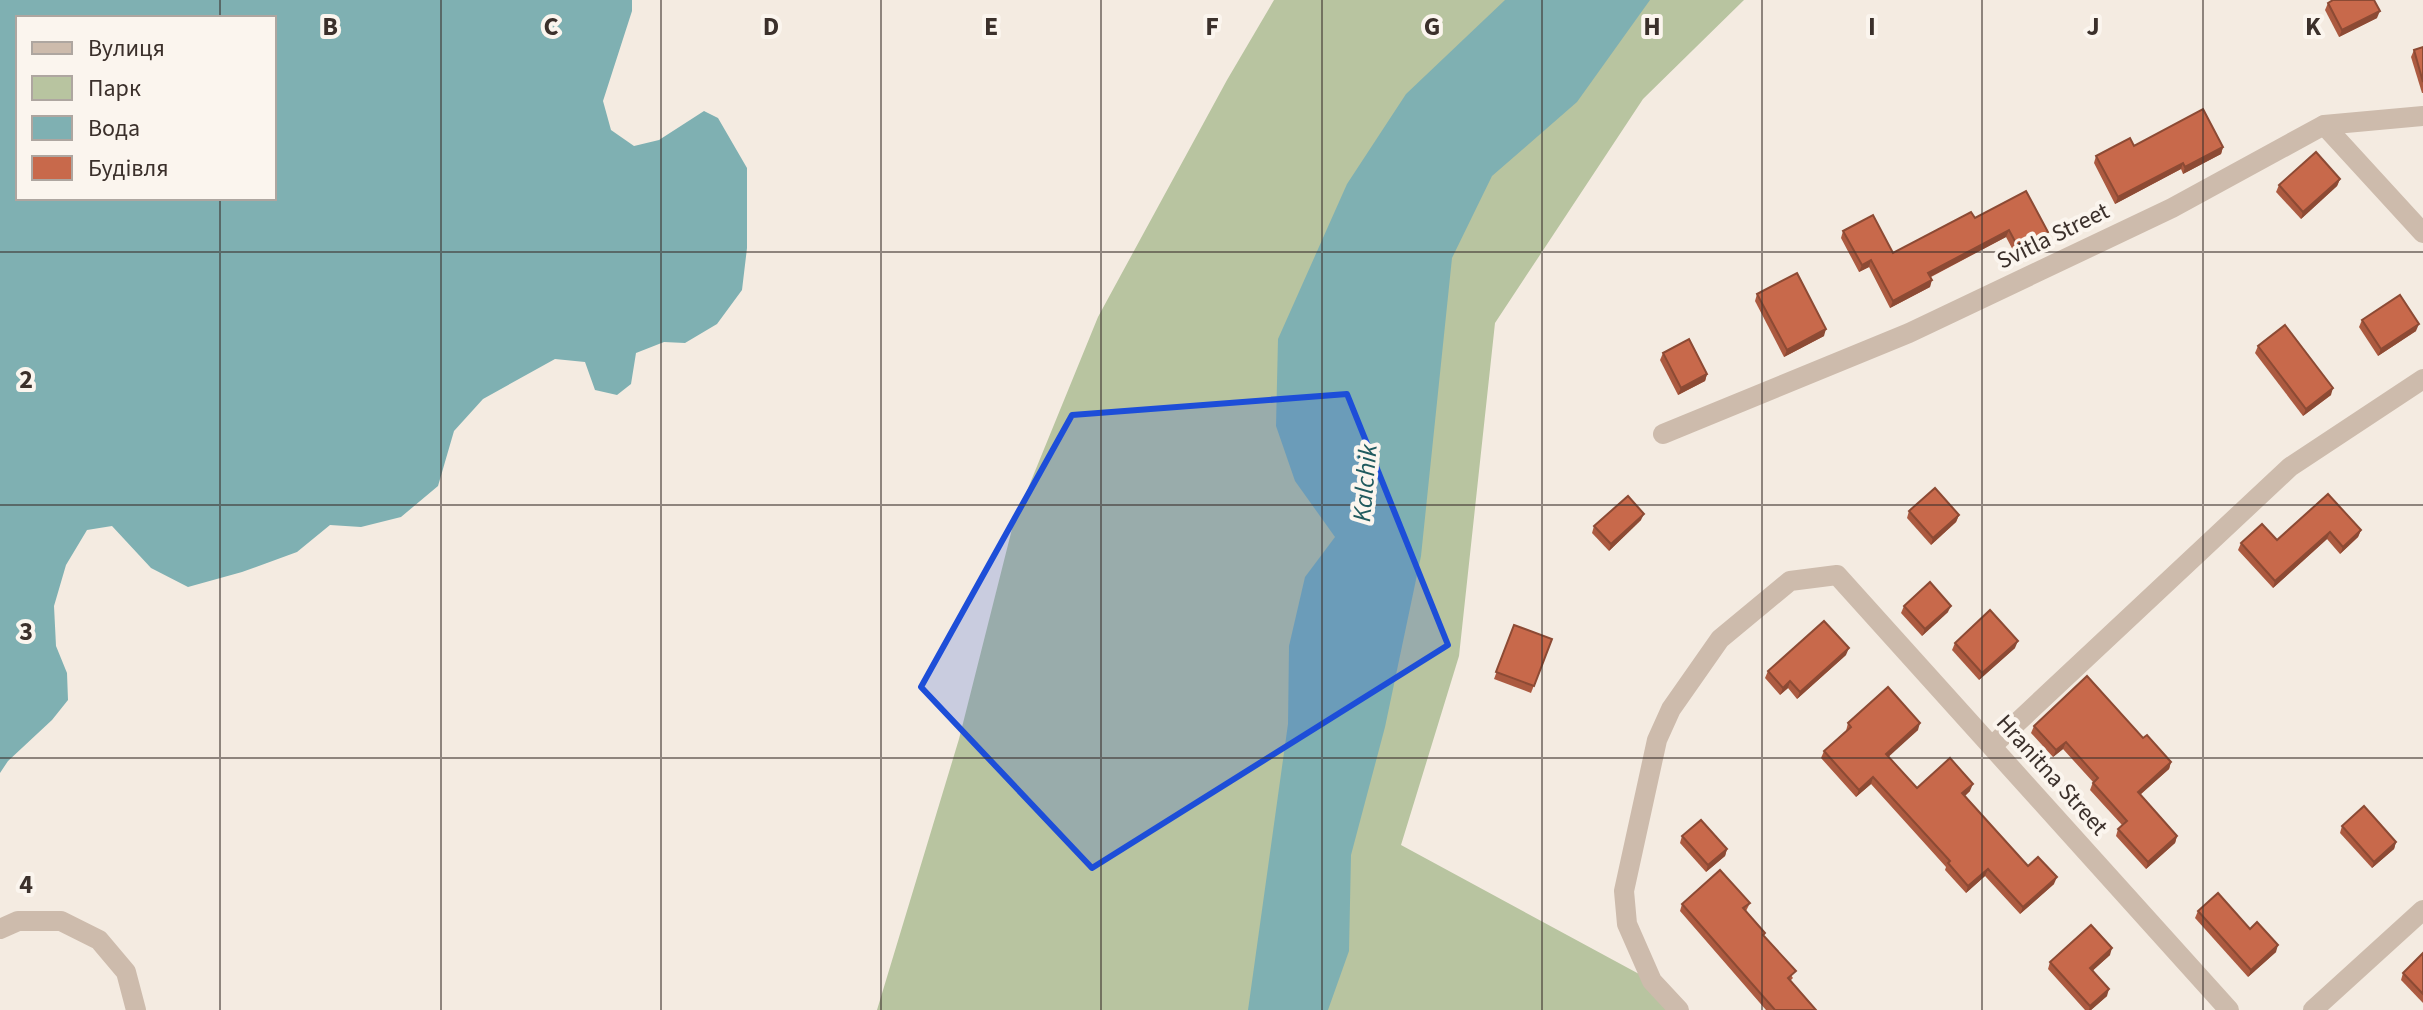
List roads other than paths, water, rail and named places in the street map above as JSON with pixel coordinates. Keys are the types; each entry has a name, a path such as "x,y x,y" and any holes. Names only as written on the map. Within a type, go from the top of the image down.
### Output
{"street":[{"path":"2324,125 2423,116"},
{"path":"2324,125 2423,233"},
{"name":"Svitla Street","path":"1663,434 1909,333 2172,208 2324,125"},
{"path":"1992,746 2290,467 2423,379"},
{"name":"Hranitna Street","path":"1679,1010 1652,981 1627,924 1624,891 1657,740 1671,709 1720,639 1790,581 1837,575 2229,1010"},
{"path":"2313,1010 2423,910"},
{"path":"0,929 18,921 61,921 99,940 126,972 136,1010"}],"water":[{"path":"0,0 632,0 632,11 603,101 611,130 634,146 659,140 704,111 718,118 747,168 747,248 742,290 717,324 685,343 664,342 636,353 631,384 617,395 595,390 585,362 555,359 483,399 454,431 438,486 401,517 361,527 330,525 297,552 242,572 188,587 151,568 112,526 87,530 66,565 54,606 56,646 67,673 68,700 52,720 8,761 0,773"},
{"name":"Kalchik","path":"1505,0 1650,0 1577,102 1492,176 1452,258 1421,556 1385,727 1351,855 1349,951 1328,1010 1248,1010 1288,724 1289,646 1305,577 1335,537 1295,481 1276,426 1278,339 1347,184 1406,94"}]}
